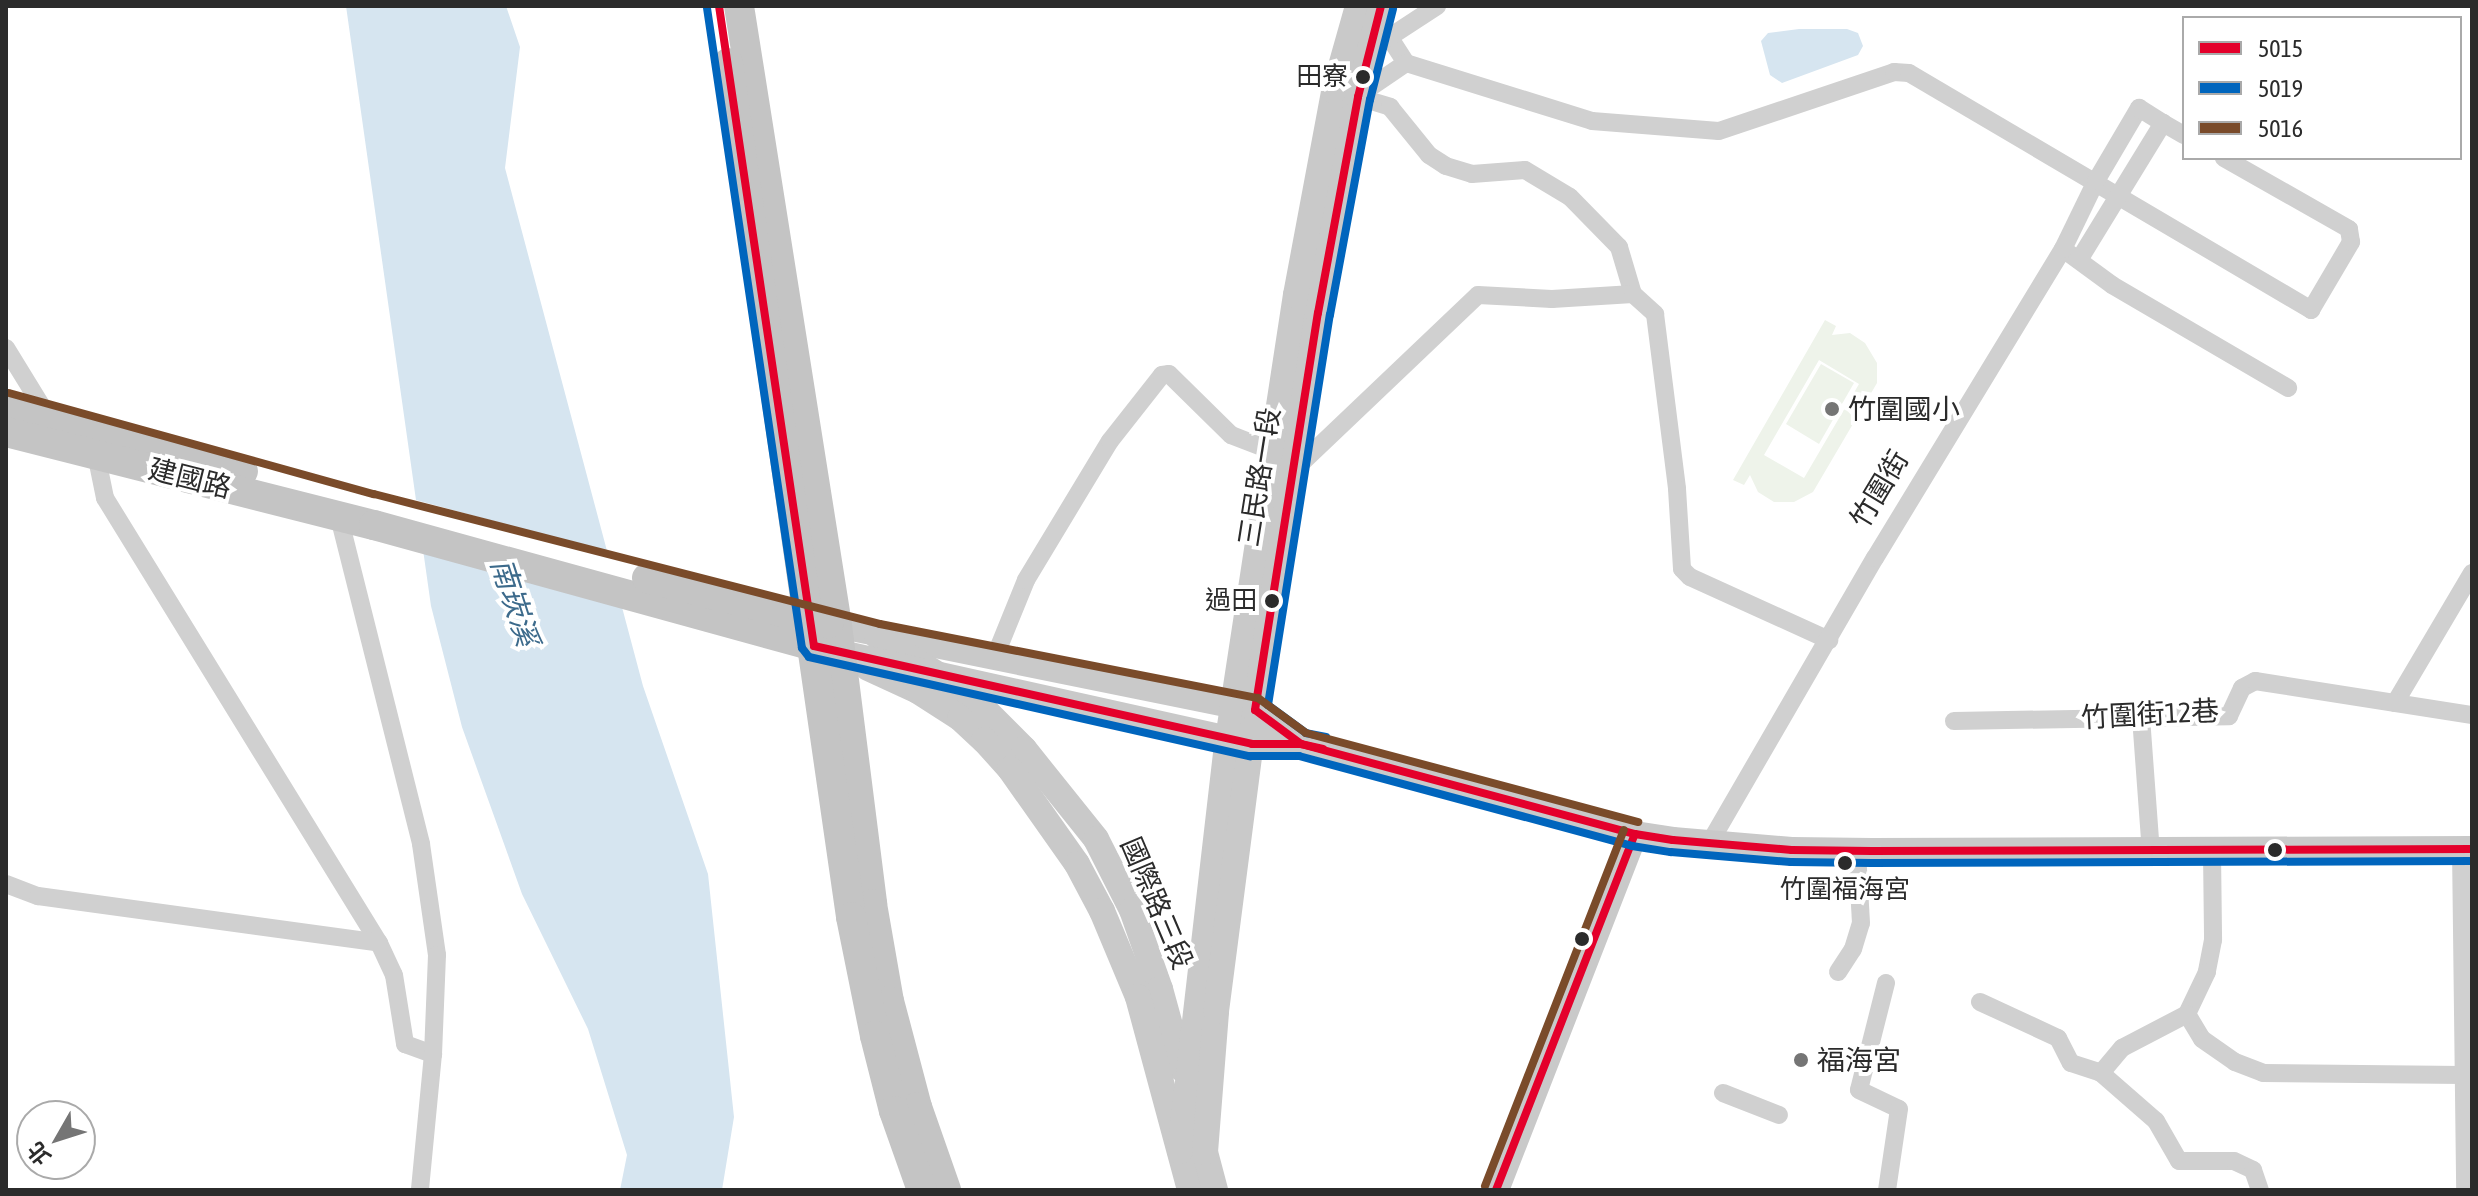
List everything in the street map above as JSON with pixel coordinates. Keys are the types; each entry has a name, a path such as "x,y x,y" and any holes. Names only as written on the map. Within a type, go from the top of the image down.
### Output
{"main road":[{"path":"719,6 889,1001 917,1107 946,1190"},
{"path":"739,6 825,636 851,917 894,1111 922,1190"},
{"name":"建國路","path":"6,405 47,414 372,516"},
{"name":"建國路","path":"6,432 339,517 372,516"},
{"path":"372,516 825,636"}],"street":[{"path":"1437,6 1375,23 1406,63 1592,121 1719,131 1894,72 1909,73 2311,310 2351,242 2349,229 2228,160"},
{"name":"三民路一段","path":"1193,1152 1216,1011 1240,742 1272,451 1346,94 1375,23"},
{"name":"三民路一段","path":"1244,708 1292,472 1346,94 1375,23"},
{"path":"1346,94 1406,63"},
{"path":"1346,94 1390,107 1429,155 1446,166 1472,174 1525,170 1570,197 1619,247 1633,294 1655,314 1677,489 1682,569 1690,577 1829,640"},
{"name":"竹圍街","path":"1709,844 1931,463 2063,249 2096,181 2139,108 2163,123"},
{"path":"2079,260 2163,123 2182,134"},
{"path":"2063,249 2112,285 2288,388"},
{"path":"1292,472 1478,295 1552,299 1633,294"},
{"path":"6,348 47,414 81,451 105,498 379,943 394,975 405,1044 433,1054"},
{"path":"994,659 1026,580 1110,441 1162,375 1169,374 1231,435 1272,451"},
{"path":"339,517 421,844 437,955 433,1054 420,1190"},
{"path":"2395,703 2472,573"},
{"path":"825,636 877,636 1244,708 1301,744"},
{"path":"825,636 934,671 1240,742 1301,744 1635,834 1709,844 1857,851 2212,852 2467,848 2463,1075 2465,1190"},
{"name":"國際路三段","path":"825,636 960,718 1010,769 1045,816 1077,864 1121,953 1193,1152 1215,1190"},
{"name":"國際路三段","path":"877,636 970,695 1024,749 1096,839 1132,910 1160,989 1186,1084 1193,1152 1190,1190"},
{"name":"竹圍街12巷","path":"1954,721 2229,716 2242,688 2255,681 2472,715"},
{"path":"2141,717 2151,852"},
{"name":"三民路一段","path":"1186,1084 1240,742"},
{"path":"1496,1190 1635,834"},
{"path":"1838,972 1853,949 1861,923 1857,851"},
{"path":"2101,1073 2122,1048 2143,1034 2187,1014 2207,972 2213,940 2212,852"},
{"path":"6,884 38,896 379,943"},
{"path":"1886,983 1859,1090 1899,1109 1887,1190"},
{"path":"1980,1002 2058,1038 2071,1063 2101,1073 2156,1121 2179,1161 2234,1161 2253,1170 2260,1190"},
{"path":"2187,1014 2202,1039 2235,1062 2263,1073 2463,1075"},
{"path":"1723,1093 1779,1115"}],"shaded area":[{"path":"1825,320 1836,326 1832,335 1850,333 1865,343 1877,363 1877,383 1813,492 1794,502 1774,502 1758,492 1750,475 1744,485 1733,480","holes":["1819,360 1859,384 1804,478 1764,455"]},
{"path":"1821,364 1854,383 1819,444 1786,424"}],"water":[{"name":"南崁溪","path":"346,6 506,6 520,47 505,168 643,686 708,874 734,1117 722,1190 620,1190 627,1155 588,1029 522,894 462,727 431,606"},
{"path":"1799,29 1847,29 1858,33 1863,46 1858,55 1782,83 1770,75 1761,41 1768,33"}],"pier":[{"path":"412,499 612,553 626,605 420,552"}],"transit line":[{"name":"5015","path":"719,6 814,646 1252,744 1301,744 1635,834 1673,840 1792,850 1872,851 2472,849"},
{"name":"5015","path":"1323,749 1301,744 1255,710 1318,313 1358,97 1381,6"},
{"name":"5019","path":"707,8 802,648 809,657 1250,756 1299,756 1632,846 1671,852 1791,862 1872,863 2472,861"},
{"name":"5019","path":"1326,737 1306,733 1268,705 1330,315 1370,100 1393,9"},
{"name":"5016","path":"9,393 374,494 880,624 1258,698 1306,733 1638,822"},
{"name":"5016","path":"1485,1186 1624,830"},
{"name":"5015","path":"1496,1190 1635,834"}],"place":[{"name":"田寮","path":"1363,77"},
{"name":"竹圍國小","path":"1832,409"},
{"name":"過田","path":"1272,601"},
{"name":"竹圍福海宮","path":"1845,863"},
{"name":"福海宮","path":"1801,1060"}]}
